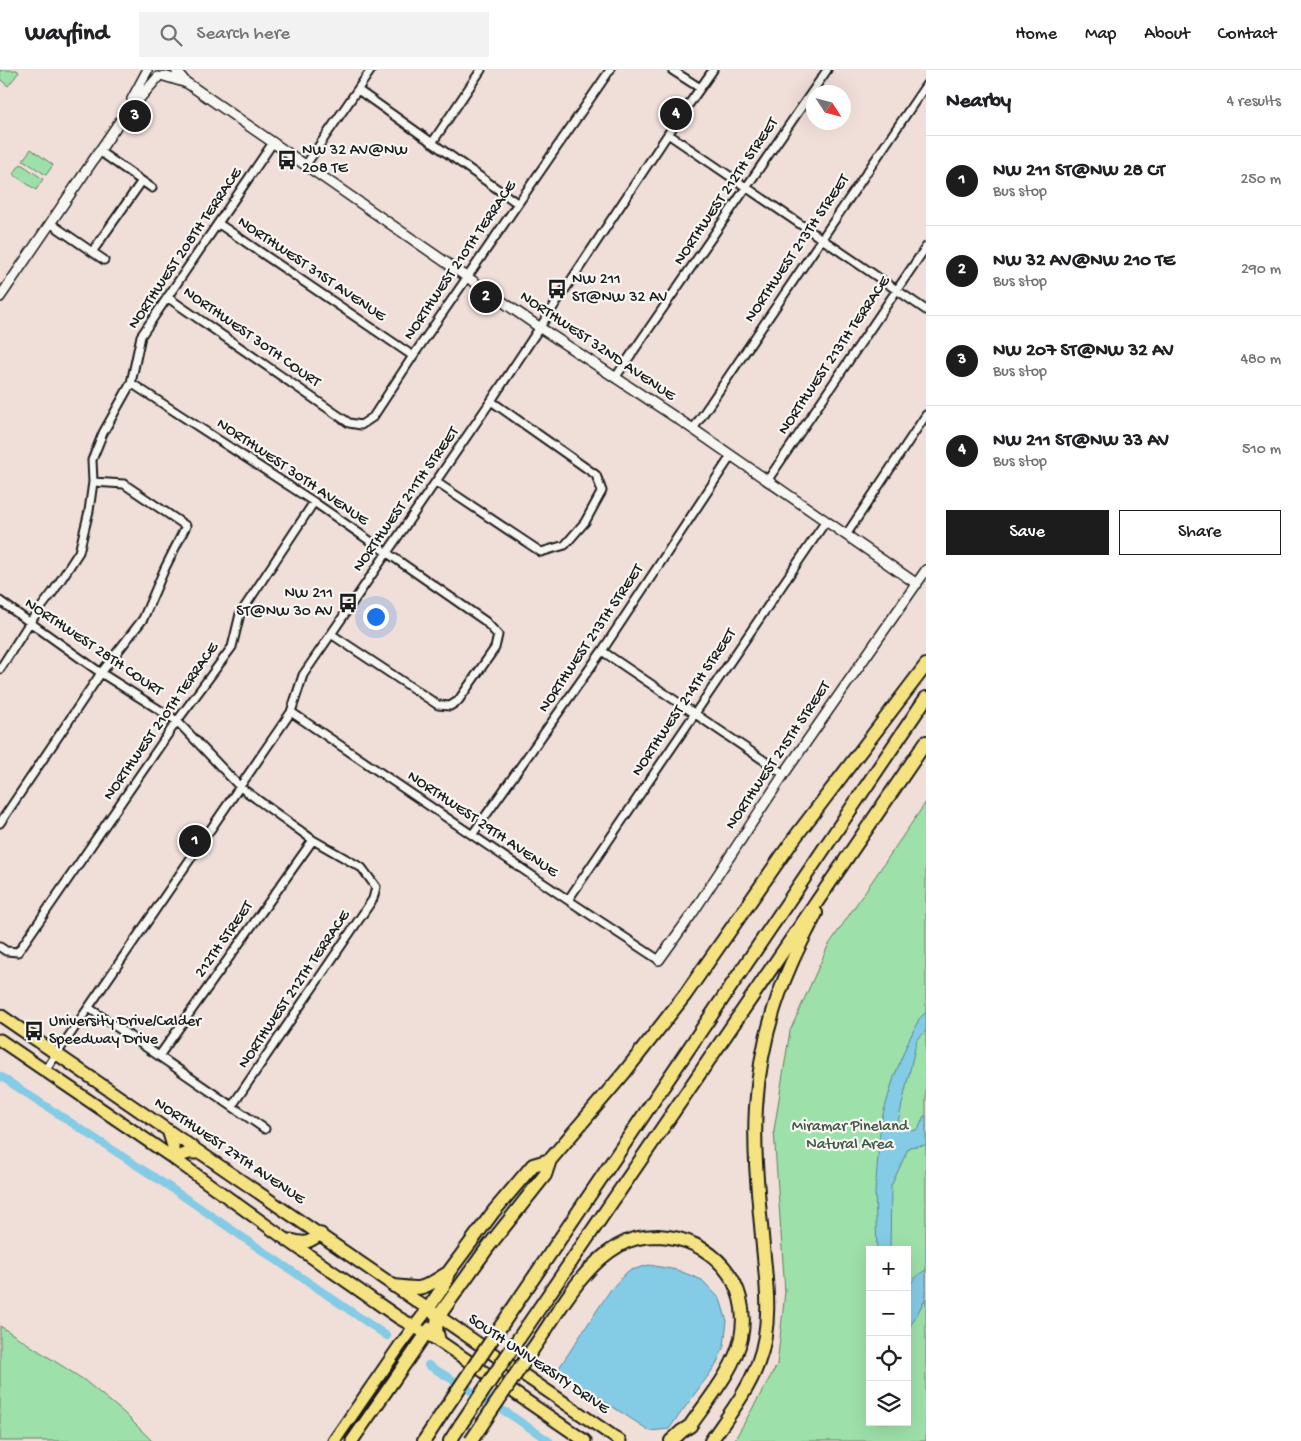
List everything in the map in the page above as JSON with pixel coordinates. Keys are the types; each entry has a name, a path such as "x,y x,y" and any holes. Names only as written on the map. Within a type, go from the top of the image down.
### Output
{"highway":[{"path":"439,1341 436,1329 438,1317 488,1247 545,1175 550,1160 620,1079 669,1018 799,833 926,665"},
{"path":"424,1441 926,698"},
{"path":"450,1441 926,742"},
{"path":"711,1441 752,1378 759,1362 765,1338 768,1311 756,1172 755,1135 756,1106 762,1056 780,989 828,886"},
{"path":"394,1286 415,1289 423,1288 448,1273 486,1222 533,1166 550,1160"},
{"path":"471,1441 582,1278 597,1260 620,1244 645,1236 670,1237 694,1244 712,1255 731,1276 740,1296 741,1338 732,1363 690,1426 671,1441"},
{"path":"428,1309 445,1284 448,1273"},
{"path":"690,1426 690,1441"}],"main road":[{"name":"NORTHWEST 27TH AVENUE","path":"0,1016 321,1234 438,1317"},
{"path":"0,1040 173,1158 282,1237 414,1328 439,1341 584,1441"},
{"path":"168,1130 173,1146 173,1158"},
{"path":"173,1158 189,1153 201,1153"},
{"path":"282,1237 302,1243 310,1242 321,1234"},
{"path":"334,1441 428,1309"},
{"path":"352,1441 438,1317"},
{"name":"SOUTH UNIVERSITY DRIVE","path":"438,1317 620,1441"}],"street":[{"name":"NORTHWEST 32ND AVENUE","path":"176,70 187,83 272,144 539,327 693,429 917,584"},
{"path":"305,166 371,70"},
{"path":"432,142 481,70"},
{"name":"NORTHWEST 210TH TERRACE","path":"318,402 349,423 361,426 373,417 517,203 610,70"},
{"path":"672,70 700,88"},
{"name":"NORTHWEST 211TH STREET","path":"45,1071 291,712 303,675 491,401 668,134 713,70"},
{"name":"NORTHWEST 212TH STREET","path":"615,378 827,70"},
{"name":"NORTHWEST 32ND AVENUE","path":"147,71 152,76 164,74 187,83"},
{"path":"120,122 147,71"},
{"path":"0,297 120,122 164,74"},
{"name":"NORTHWEST 213TH STREET","path":"693,429 926,85"},
{"path":"358,90 517,203"},
{"path":"668,134 926,310"},
{"name":"NORTHWEST 208TH TERRACE","path":"0,669 79,552 89,511 93,482 92,460 103,432 131,383 141,336 220,224 272,144"},
{"path":"99,151 152,188"},
{"path":"92,252 142,181"},
{"path":"50,223 104,260"},
{"name":"NORTHWEST 31ST AVENUE","path":"220,224 413,356"},
{"name":"NORTHWEST 213TH TERRACE","path":"767,481 926,247"},
{"name":"NORTHWEST 30TH COURT","path":"167,297 318,402"},
{"name":"NORTHWEST 30TH AVENUE","path":"131,383 314,502 485,621 498,635 495,648 458,701 450,706 438,705 331,634"},
{"path":"436,482 541,552 565,545 584,522 602,492 596,475 491,401"},
{"path":"846,535 926,414"},
{"name":"NORTHWEST 213TH STREET","path":"472,835 602,651 731,456"},
{"path":"0,823 101,673 143,620 165,568 186,526 124,484 93,482"},
{"name":"NORTHWEST 210TH TERRACE","path":"0,947 6,951 18,952 177,721 232,647 240,614 314,502"},
{"name":"NORTHWEST 214TH STREET","path":"568,900 826,522"},
{"name":"NORTHWEST 215TH STREET","path":"659,960 692,914 784,774 926,570"},
{"name":"NORTHWEST 28TH COURT","path":"0,601 101,673 177,721 240,787 313,840 362,868 376,887"},
{"path":"602,651 784,774"},
{"name":"NORTHWEST 29TH AVENUE","path":"291,712 659,960"},
{"name":"212TH STREET","path":"159,1056 313,840"},
{"name":"NORTHWEST 212TH TERRACE","path":"232,1106 373,899 376,887"},
{"path":"89,1008 265,1129"}],"green space":[{"path":"0,70 17,70 19,72 8,86 0,79"},
{"path":"31,149 53,165 46,175 23,160"},
{"path":"21,164 43,179 36,190 13,174"},
{"name":"Miramar Pineland Natural Area","path":"926,802 926,1441 734,1441 777,1365 785,1292 774,1130 790,1031 828,946"},
{"path":"0,1326 84,1380 123,1412 152,1441 0,1441"}],"water":[{"path":"926,1012 926,1031 917,1039 898,1122 913,1131 919,1128 924,1116 926,1116 926,1145 909,1147 891,1186 890,1246 877,1246 875,1192 881,1121 894,1077 919,1019"},
{"path":"649,1265 677,1270 702,1280 720,1299 727,1321 724,1346 716,1365 669,1429 650,1431 557,1371 611,1289 628,1271"},
{"path":"926,1270 926,1298 911,1325 911,1284"}],"waterway":[{"path":"0,1076 168,1186 387,1336"},
{"path":"428,1365 509,1414 549,1441"}],"place":[{"name":"NW 211 ST@NW 33 AV","path":"676,114"},
{"name":"NW 207 ST@NW 32 AV","path":"135,116"},
{"name":"NW 32 AV@NW 208 TE","path":"287,160"},
{"name":"NW 211 ST@NW 32 AV","path":"557,289"},
{"name":"NW 32 AV@NW 210 TE","path":"486,297"},
{"name":"NW 211 ST@NW 30 AV","path":"348,603"},
{"name":"NW 211 ST@NW 28 CT","path":"195,841"},
{"name":"University Drive/Calder Speedway Drive","path":"34,1031"}]}
